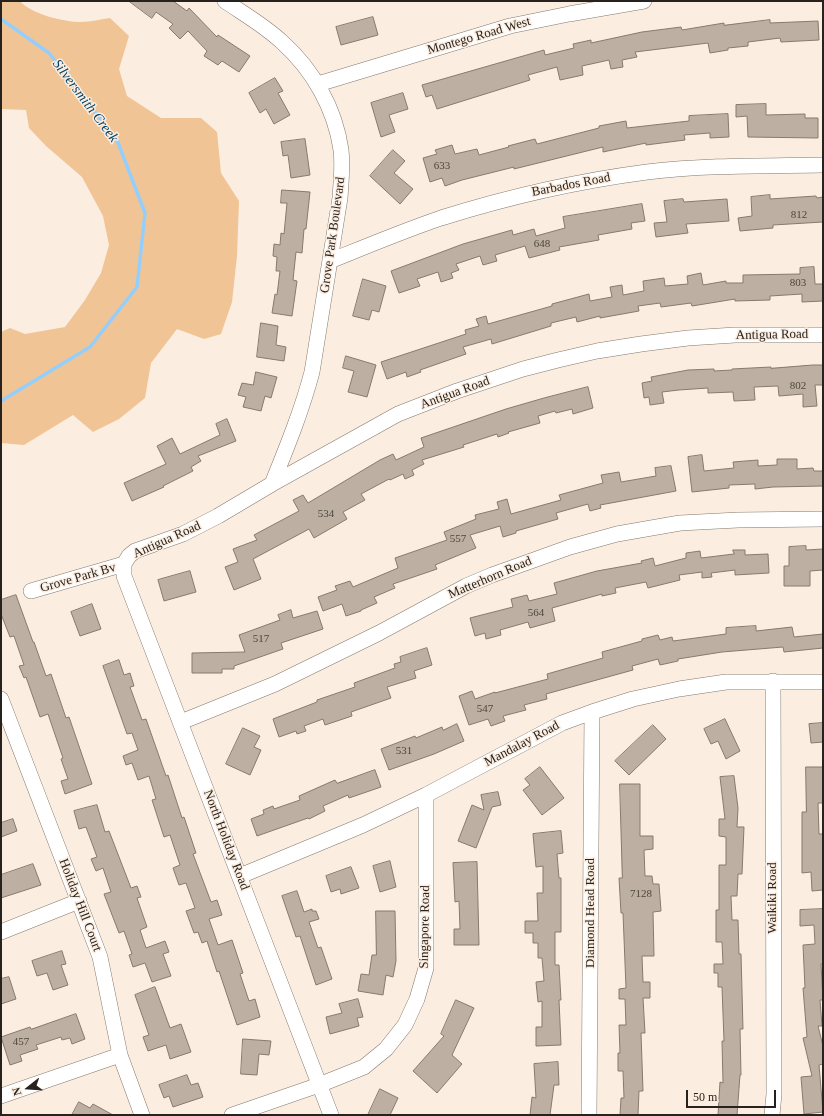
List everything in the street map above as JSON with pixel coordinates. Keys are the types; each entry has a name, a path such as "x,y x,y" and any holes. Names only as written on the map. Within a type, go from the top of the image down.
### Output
{"street":[{"name":"Grove Park Boulevard","path":"225,1 282,42 303,64 318,84 332,114 340,150 342,174 340,198 312,372 290,440 272,484"},
{"name":"Montego Road West","path":"318,84 510,26 644,1"},
{"name":"Barbados Road","path":"330,261 391,236 474,208 526,194 648,172 703,168 823,165"},
{"name":"Antigua Road","path":"124,564 128,556 135,551 183,534 218,516 272,484 398,414 457,391 522,369 597,351 688,338 823,335"},
{"name":"Matterhorn Road","path":"181,722 275,684 379,634 466,586 499,572 570,547 617,534 680,523 738,520 823,519"},
{"name":"Grove Park Bv","path":"31,591 124,564"},
{"name":"North Holiday Road","path":"124,564 124,576 331,1115"},
{"name":"Waikiki Road","path":"772,1115 774,1094 773,681"},
{"name":"Mandalay Road","path":"240,876 363,825 426,795 562,723 592,712 633,699 679,689 726,682 823,682"},
{"name":"Holiday Hill Court","path":"1,699 100,957 120,1055 142,1115"},
{"name":"Diamond Head Road","path":"590,1115 592,712"},
{"name":"Singapore Road","path":"232,1115 319,1085 364,1067 386,1049 405,1025 417,999 426,968 426,795"},
{"path":"1,932 79,901"},
{"path":"1,1096 120,1055"}],"shaded area":[{"path":"1,1 20,1 32,10 66,21 85,22 110,18 129,36 119,69 127,96 161,118 201,118 217,132 221,173 239,201 237,256 232,302 221,334 204,339 177,329 151,363 145,398 119,419 93,432 73,415 24,445 1,443 1,332 10,328 25,334 65,327 85,300 101,273 109,245 103,216 82,177 46,146 29,128 26,110 1,109"}],"building":[{"path":"129,1 173,1 187,11 189,8 217,37 218,35 250,56 239,72 222,61 218,65 204,56 207,51 188,31 180,39 169,28 173,24 156,12 152,18"},
{"path":"373,17 378,35 341,45 336,27"},
{"path":"770,20 770,23 818,21 819,40 781,42 780,38 748,42 748,46 728,48 728,50 710,53 708,43 635,52 637,57 622,60 623,67 611,69 609,60 582,66 583,75 560,80 557,67 528,75 530,80 437,109 432,95 426,97 422,85 544,50 545,55 574,48 573,44 591,40 591,43 642,32 681,27 682,30 724,23 724,25"},
{"path":"275,78 283,91 278,93 290,115 274,124 266,109 260,113 249,93"},
{"path":"403,93 408,109 389,115 395,132 381,137 371,103"},
{"path":"766,104 766,115 805,114 805,118 818,118 818,138 748,137 747,116 736,117 736,105"},
{"path":"728,114 729,137 710,138 710,133 684,135 685,140 646,145 646,143 603,152 603,147 514,169 514,167 462,180 445,186 442,178 430,182 423,158 437,154 435,150 452,145 455,154 477,149 479,155 535,139 537,144 599,128 599,126 626,121 627,128 689,121 689,116"},
{"path":"305,139 310,175 291,178 288,155 283,156 281,142"},
{"path":"393,150 405,161 394,173 413,189 400,204 370,176"},
{"path":"282,190 310,192 302,253 296,252 293,280 297,281 292,316 272,313 275,294 277,295 280,271 276,271 277,257 273,256 274,244 280,245 281,233 284,234 287,203 281,203"},
{"path":"770,195 770,199 816,196 817,198 823,197 823,222 773,225 773,228 740,231 738,218 752,216 751,197"},
{"path":"683,199 684,202 727,199 729,221 686,224 688,233 656,237 654,223 667,222 664,201"},
{"path":"642,204 645,221 631,223 632,229 598,235 599,240 559,247 560,250 529,258 525,246 495,255 497,261 483,265 480,256 456,264 459,270 451,273 453,278 441,282 438,272 417,279 420,286 399,293 391,271 463,244 512,230 513,235 534,229 536,236 565,228 563,217"},
{"path":"814,267 815,284 823,284 823,301 802,302 802,294 770,296 770,300 735,301 735,299 692,306 691,303 661,307 660,303 638,306 639,311 600,318 600,316 577,322 576,317 551,323 551,326 492,344 491,339 463,347 466,354 420,370 421,372 407,377 406,372 387,379 381,362 466,334 465,330 479,326 476,319 486,316 488,324 589,294 590,301 612,297 610,287 622,285 623,295 644,291 643,281 664,278 665,286 688,284 687,276 701,273 703,285 726,281 726,283 743,283 743,275 800,274 800,268"},
{"path":"363,279 386,286 379,312 372,310 369,320 353,316"},
{"path":"261,323 278,326 276,345 286,347 284,361 257,357"},
{"path":"346,356 376,365 367,397 348,392 354,371 343,368"},
{"path":"823,365 823,385 815,385 817,406 803,407 803,394 779,396 778,386 754,387 755,400 734,401 733,392 708,393 708,388 662,392 664,403 650,405 649,397 644,398 642,383 652,381 651,377 688,370 714,369 714,371"},
{"path":"256,372 277,377 271,398 265,396 261,411 243,407 246,397 238,395 242,383 253,385"},
{"path":"588,387 593,408 573,414 572,409 556,413 555,411 538,416 540,423 508,432 509,433 498,437 497,434 463,445 464,447 422,460 424,464 412,470 414,475 405,479 403,474 390,480 389,479 361,494 365,500 343,512 347,519 314,538 309,529 253,559 261,579 234,590 225,567 238,562 233,549 257,540 254,535 299,511 293,500 303,495 308,503 380,460 393,454 396,460 424,447 421,438 506,409"},
{"path":"227,419 236,441 198,456 201,461 191,467 193,471 163,486 164,487 132,501 124,483 166,464 157,446 172,438 180,454 220,435 216,424"},
{"path":"702,455 704,471 734,468 733,462 758,460 758,466 777,465 777,459 797,459 797,469 813,468 814,471 823,471 823,486 773,487 755,489 755,484 729,485 729,488 692,492 688,457"},
{"path":"671,466 676,491 600,505 601,508 590,511 588,504 556,513 558,519 516,531 516,533 503,537 500,526 470,535 476,548 435,565 437,569 393,584 395,588 374,597 377,603 346,616 342,604 323,611 318,597 337,590 335,586 350,581 353,587 398,568 395,558 447,540 444,532 476,519 475,515 499,509 497,502 507,499 511,514 561,500 559,495 603,483 601,475 619,472 621,482 656,476 655,468"},
{"path":"806,546 806,550 823,549 823,570 810,571 810,586 784,586 784,566 789,566 789,547"},
{"path":"733,550 745,550 745,555 768,554 769,573 735,575 735,570 711,573 712,577 702,578 702,572 679,575 680,580 648,588 646,582 615,588 616,593 602,596 602,594 552,608 555,621 530,628 528,622 500,630 501,635 486,639 485,633 475,636 470,618 513,607 511,599 527,595 529,601 557,594 554,583 597,571 642,563 641,561 653,558 655,566 686,558 686,553 700,551 701,558 734,554"},
{"path":"190,571 196,592 164,601 158,580"},
{"path":"16,595 46,676 51,674 66,718 69,717 92,784 65,794 61,781 68,779 61,759 63,758 48,714 40,717 26,677 24,678 19,666 24,665 14,636 10,637 1,614 1,600"},
{"path":"92,604 101,629 80,636 71,612"},
{"path":"291,610 293,618 317,611 323,629 281,643 283,649 234,666 234,669 222,669 222,673 192,673 192,653 245,652 239,635 280,620 278,615"},
{"path":"756,626 756,631 792,627 794,637 823,634 823,648 784,652 783,647 722,652 678,659 678,661 660,665 658,659 632,666 633,670 546,694 547,699 524,705 526,710 503,716 505,721 491,726 488,719 469,725 459,696 472,691 475,699 495,692 548,679 547,674 603,658 602,652 658,635 660,640 672,637 673,641 726,634 726,628"},
{"path":"427,648 432,665 414,671 416,678 387,687 391,698 351,712 352,716 325,725 323,719 304,726 306,731 297,734 296,731 279,737 273,719 317,702 317,700 355,687 354,683 395,668 394,664 401,662 400,657"},
{"path":"119,660 124,675 130,673 134,686 130,687 142,720 146,719 166,776 168,775 182,818 184,817 196,853 193,854 211,902 217,900 222,915 209,919 218,945 232,940 243,973 240,974 249,1001 255,999 260,1017 237,1025 219,971 217,972 207,941 202,943 198,932 194,933 186,911 195,908 186,883 179,885 173,868 180,865 170,835 164,837 152,800 156,799 149,776 138,780 132,763 126,765 123,756 138,750 132,733 127,734 103,666"},
{"path":"725,719 740,751 726,759 718,741 711,744 704,729"},
{"path":"823,723 823,742 811,743 809,724"},
{"path":"457,724 464,741 434,754 389,770 381,749 415,736 416,738 442,727 443,730"},
{"path":"653,725 666,739 629,775 615,761"},
{"path":"243,728 260,736 254,747 261,750 250,775 226,764"},
{"path":"540,767 564,798 542,815 523,790 530,785 525,779"},
{"path":"806,767 823,767 823,803 818,803 819,834 823,834 823,890 812,891 811,872 802,873 802,812 806,812"},
{"path":"375,770 381,787 349,798 348,795 323,806 325,811 309,819 308,818 257,836 251,819 264,814 263,810 273,806 274,809 300,800 299,796 335,780 337,783"},
{"path":"734,776 738,808 737,827 744,827 742,874 738,874 737,896 731,896 732,920 738,920 739,954 741,954 743,1029 740,1029 741,1075 737,1115 718,1115 720,1082 723,1083 722,1041 724,1041 722,987 718,987 718,973 714,973 714,964 723,964 722,942 716,942 716,910 719,910 719,865 726,865 726,837 719,836 719,819 725,819 720,777"},
{"path":"620,784 640,784 640,836 653,836 653,849 644,850 645,876 652,876 653,884 659,884 661,911 653,912 654,956 642,956 643,982 650,982 650,998 643,998 645,1033 641,1033 643,1091 639,1091 638,1115 620,1115 621,1098 624,1098 623,1071 618,1071 618,1053 620,1053 619,1025 626,1025 625,999 619,999 619,989 626,988 623,913 621,913 619,878 622,878"},
{"path":"498,792 501,805 492,807 476,848 458,841 472,805 484,810 481,795"},
{"path":"97,805 105,832 109,831 131,888 137,886 141,897 137,898 147,927 140,930 146,948 165,941 169,952 163,954 171,976 152,982 145,963 133,967 129,955 132,954 124,931 119,933 104,894 111,892 103,868 96,871 91,859 97,857 86,827 79,829 74,811"},
{"path":"13,819 17,831 1,837 1,823"},
{"path":"561,831 563,853 557,854 559,878 561,878 561,932 555,932 555,965 559,965 561,1045 536,1046 536,1027 542,1027 542,1001 538,1002 536,982 544,981 542,958 538,958 538,943 533,943 533,933 525,933 525,921 538,921 537,893 543,893 543,866 536,867 533,834"},
{"path":"390,861 396,887 380,892 373,866"},
{"path":"477,862 479,945 454,945 454,929 460,929 459,901 455,902 453,863"},
{"path":"33,864 41,885 1,898 1,875"},
{"path":"351,867 359,888 341,894 340,889 331,892 326,876"},
{"path":"297,891 304,912 312,909 312,911 316,911 319,919 309,922 318,948 321,947 332,979 316,985 300,936 296,937 282,896"},
{"path":"823,909 823,964 821,964 823,1000 820,1000 822,1026 818,1026 823,1046 823,1064 819,1065 823,1112 804,1114 801,1077 812,1076 803,1038 807,1037 803,988 805,988 803,945 815,944 814,925 800,926 800,910"},
{"path":"376,911 395,911 396,961 393,977 386,975 383,995 358,991 361,974 369,975 372,955 376,955"},
{"path":"62,951 66,964 61,965 68,985 53,990 47,973 37,976 32,961"},
{"path":"9,977 16,999 1,1004 1,979"},
{"path":"155,987 170,1028 181,1024 191,1052 170,1059 166,1045 148,1051 143,1037 149,1035 135,995"},
{"path":"358,999 363,1017 357,1018 359,1026 330,1034 326,1017 342,1013 339,1004"},
{"path":"456,1000 474,1008 452,1055 462,1064 437,1093 413,1071 444,1036 441,1034"},
{"path":"76,1014 85,1039 72,1044 70,1038 62,1040 61,1037 36,1045 38,1049 20,1055 22,1061 10,1065 1,1037"},
{"path":"243,1039 271,1041 269,1055 259,1054 257,1075 241,1074"},
{"path":"558,1062 559,1085 554,1085 550,1115 530,1115 532,1097 536,1098 534,1064"},
{"path":"187,1075 191,1085 198,1083 203,1097 173,1107 169,1096 164,1098 159,1085"},
{"path":"380,1089 398,1098 390,1115 368,1115"},
{"path":"79,1102 90,1108 93,1104 113,1115 72,1115"}],"waterway":[{"name":"Silversmith Creek","path":"1,19 49,53 117,140 145,213 137,287 90,347 1,401"}]}
